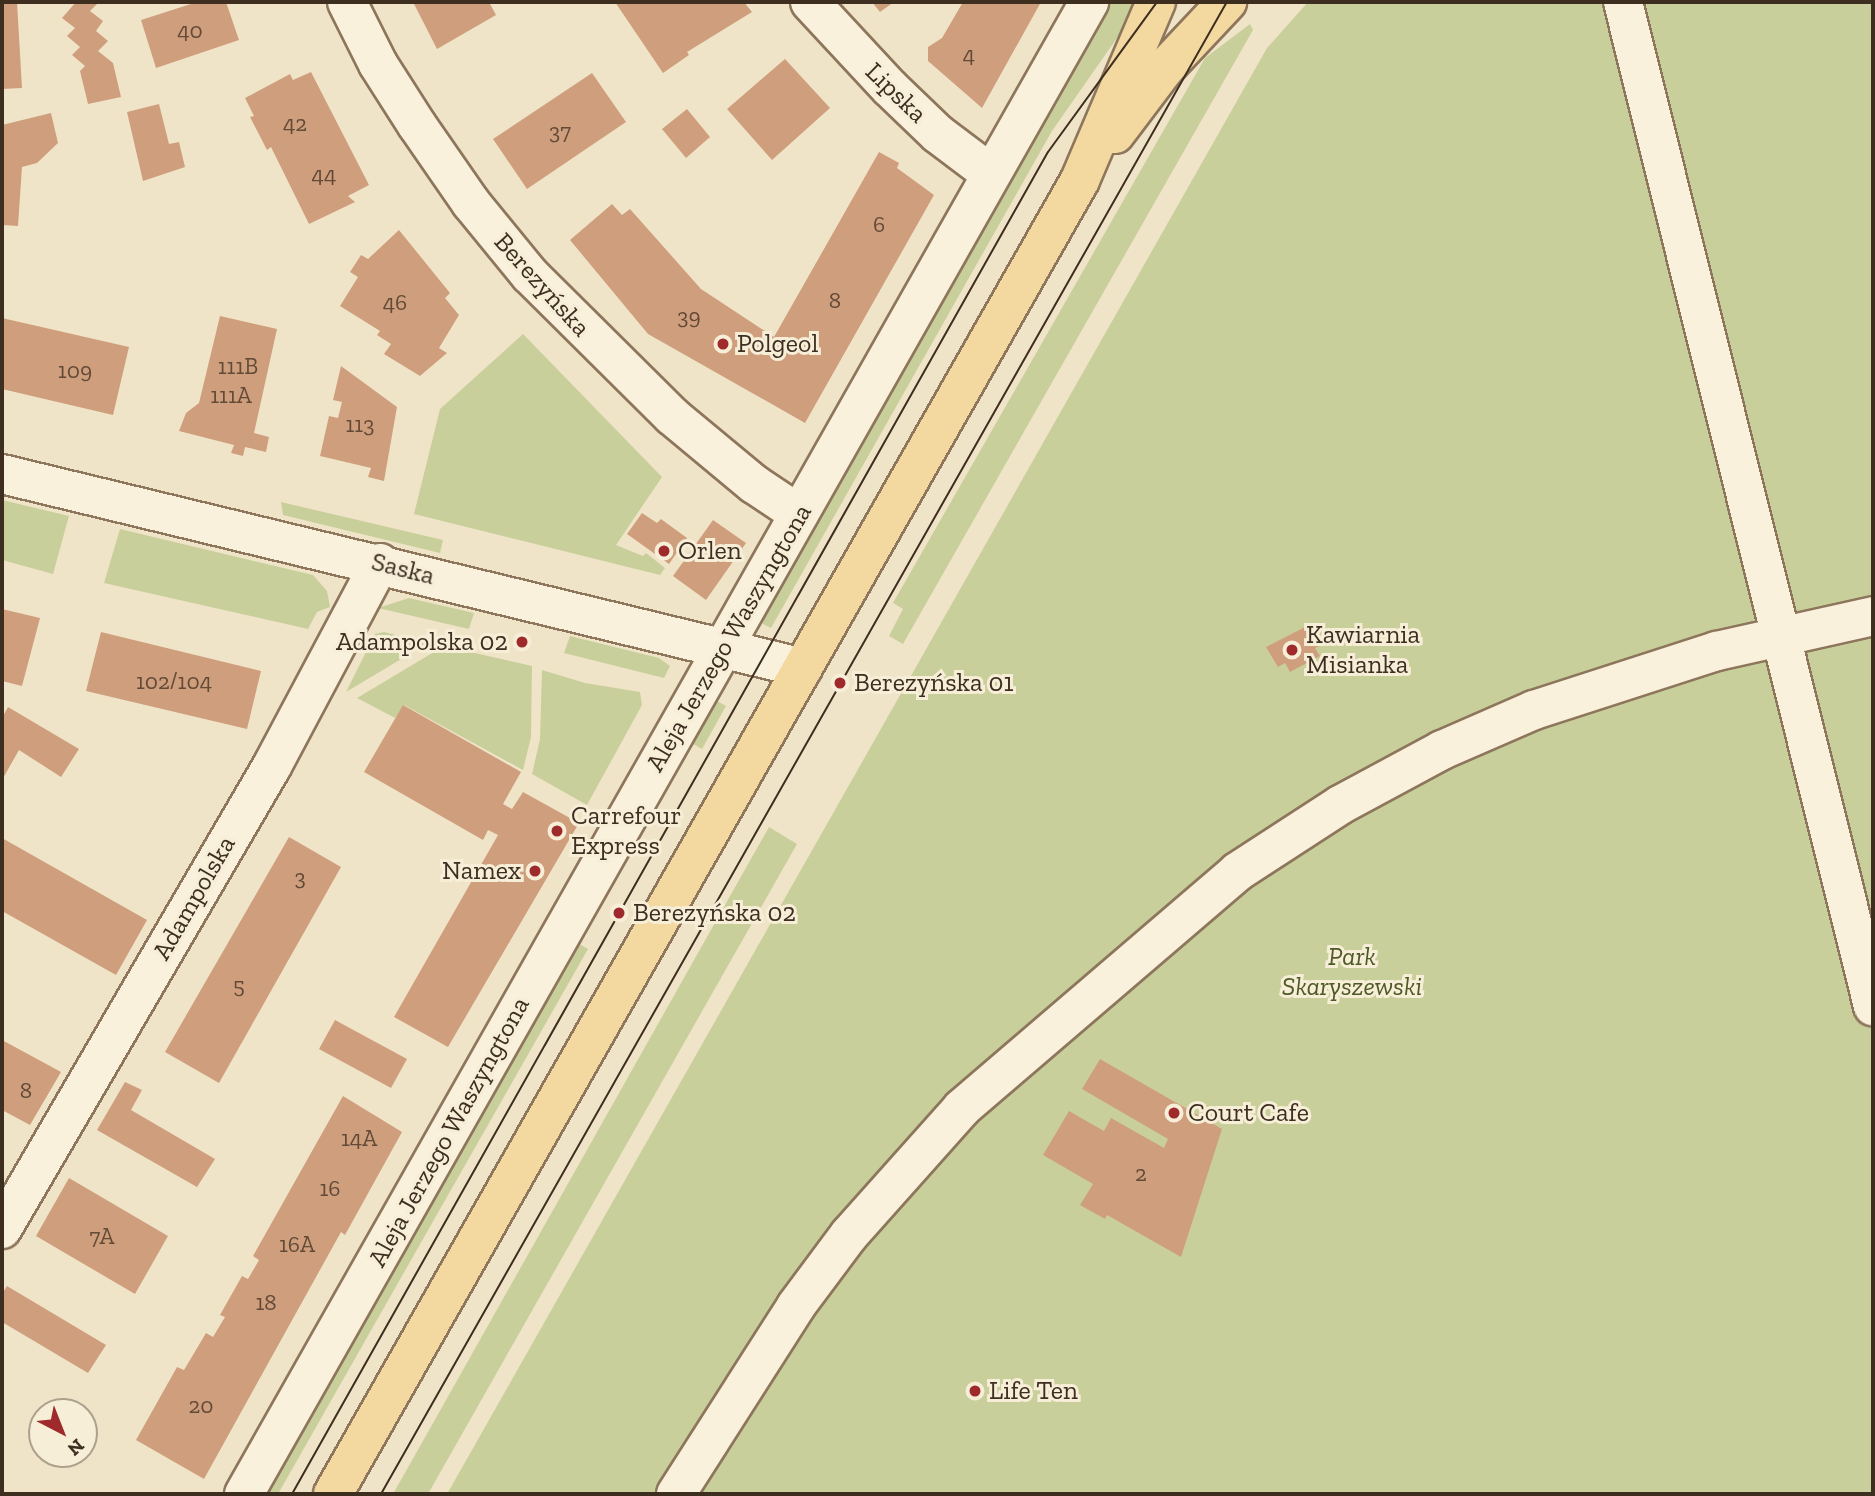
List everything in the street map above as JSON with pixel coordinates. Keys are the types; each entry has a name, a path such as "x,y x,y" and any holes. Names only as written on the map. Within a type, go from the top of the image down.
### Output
{"main road":[{"path":"333,1494 1080,180 1156,2"},
{"path":"1080,180 1166,68 1227,2"}],"street":[{"name":"Berezyńska","path":"347,2 378,64 471,203 592,341 672,416 754,484 799,514"},
{"name":"Lipska","path":"810,2 890,88 939,134 991,174"},
{"name":"Aleja Jerzego Waszyngtona","path":"244,1494 1089,2"},
{"path":"1623,2 1873,1006"},
{"name":"Saska","path":"2,474 380,563 803,668"},
{"name":"Adampolska","path":"2,1230 272,766 380,563"},
{"path":"676,1494 796,1306 849,1236 945,1127 1028,1048 1198,902 1340,805 1442,750 1534,710 1780,635 1873,616"}],"green space":[{"path":"1107,2 1136,2 1124,28 1052,131 771,628 763,624 761,619"},
{"name":"Park Skaryszewski","path":"1308,2 1873,2 1873,1494 447,1494 1267,48"},
{"path":"1250,24 1253,30 903,644 889,636 903,609 893,603 1205,58"},
{"path":"523,334 662,477 616,545 643,556 646,553 665,568 660,575 414,514 440,409"},
{"path":"2,500 69,516 53,574 2,560"},
{"path":"281,502 443,540 440,553 283,515"},
{"path":"120,529 313,575 327,591 330,607 317,612 308,629 104,583"},
{"path":"409,598 474,613 469,629 378,608"},
{"path":"384,632 428,643 346,692 375,634"},
{"path":"570,636 659,658 670,666 664,678 564,653"},
{"path":"444,646 532,666 531,737 523,770 404,705 395,718 357,698"},
{"path":"542,670 585,683 640,692 642,705 587,805 532,774 540,739"},
{"path":"712,698 726,706 702,749 688,741"},
{"path":"769,827 797,844 428,1494 393,1494"},
{"path":"574,941 588,949 278,1494 261,1494"}],"building":[{"path":"2,2 17,2 22,88 2,89"},
{"path":"76,2 98,3 90,11 103,21 96,31 108,41 98,51 113,63 121,97 88,104 80,71 85,66 72,55 80,47 67,36 75,28 62,18"},
{"path":"197,2 226,2 239,40 156,68 141,20"},
{"path":"413,2 489,2 496,15 437,49"},
{"path":"615,2 744,2 752,12 687,52 689,55 663,73"},
{"path":"872,2 894,2 880,12"},
{"path":"963,2 1041,2 982,108 928,61 928,47 942,38"},
{"path":"785,59 830,108 772,160 727,109"},
{"path":"311,72 369,185 348,196 355,202 309,224 271,147 267,150 250,117 254,116 245,98 290,74 293,80"},
{"path":"592,73 626,122 527,189 493,139"},
{"path":"159,104 169,144 179,142 185,167 143,181 127,112"},
{"path":"687,109 710,137 686,158 662,129"},
{"path":"51,113 58,143 37,163 22,167 18,226 2,225 2,125"},
{"path":"879,152 899,163 897,168 934,195 805,423 648,334 570,240 612,204 622,215 630,209 701,289 774,337"},
{"path":"399,230 450,293 445,298 459,315 439,348 447,353 420,376 384,354 391,344 377,335 380,331 340,306 358,277 350,272 361,255 368,259"},
{"path":"220,316 277,329 254,433 269,437 266,452 245,447 243,456 231,453 234,445 179,431 186,413 199,403"},
{"path":"2,318 129,347 113,415 2,389"},
{"path":"341,366 397,407 384,481 368,477 371,468 320,456 329,416 338,418 342,402 333,400"},
{"name":"Orlen","path":"642,513 657,523 661,519 687,538 669,564 627,534"},
{"path":"713,520 746,543 706,600 673,576"},
{"path":"2,609 40,618 22,686 2,681"},
{"name":"Kawiarnia Misianka","path":"1313,623 1324,644 1315,648 1320,656 1290,672 1285,663 1278,667 1266,647"},
{"path":"101,632 261,671 247,729 86,691"},
{"path":"403,705 521,772 503,804 512,809 523,792 579,823 448,1047 394,1017 498,835 488,830 483,840 364,772"},
{"path":"8,707 79,749 61,777 19,750 2,780 2,718"},
{"path":"289,837 341,867 219,1083 165,1052"},
{"path":"2,838 147,920 116,975 2,911"},
{"path":"335,1020 407,1059 391,1088 319,1049"},
{"path":"2,1040 61,1072 30,1125 2,1110"},
{"path":"1100,1059 1222,1129 1181,1257 1107,1215 1105,1219 1080,1205 1093,1184 1043,1155 1069,1111 1104,1131 1111,1118 1164,1148 1168,1139 1082,1089"},
{"path":"125,1082 142,1090 131,1110 215,1159 197,1187 97,1130"},
{"path":"343,1096 402,1132 345,1235 341,1232 204,1479 136,1440 177,1367 184,1370 206,1333 213,1337 225,1317 220,1315 242,1276 248,1279 259,1260 253,1256"},
{"path":"69,1178 168,1236 135,1294 36,1236"},
{"path":"7,1286 106,1345 88,1373 2,1322 2,1294"}],"tram line":[{"path":"292,1494 1048,152 1157,2"},
{"path":"381,1494 1227,2"}],"place":[{"name":"Polgeol","path":"723,344"},
{"name":"Orlen","path":"664,551"},
{"name":"Adampolska 02","path":"522,642"},
{"name":"Kawiarnia Misianka","path":"1292,650"},
{"name":"Berezyńska 01","path":"840,683"},
{"name":"Carrefour Express","path":"557,831"},
{"name":"Namex","path":"535,871"},
{"name":"Berezyńska 02","path":"619,913"},
{"name":"Court Cafe","path":"1174,1113"},
{"name":"Life Ten","path":"975,1391"}]}
